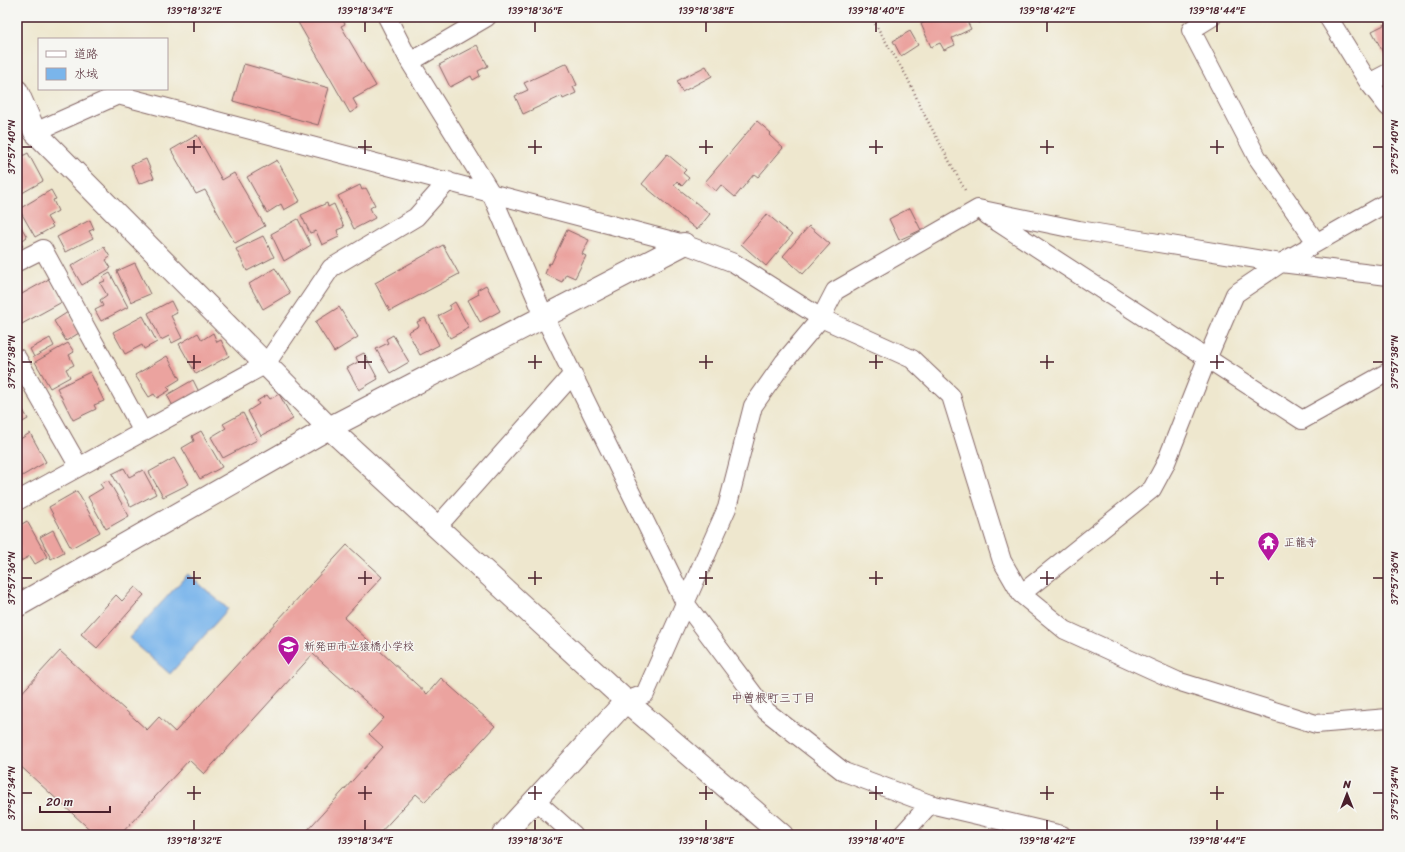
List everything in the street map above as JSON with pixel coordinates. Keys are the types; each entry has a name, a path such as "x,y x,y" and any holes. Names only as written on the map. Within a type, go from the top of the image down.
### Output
{"street":[{"path":"387,17 410,62 491,193 544,316 686,603 766,711 844,772 930,804 1062,835"},
{"path":"410,62 487,17"},
{"path":"1212,17 1191,30 1257,157 1316,242"},
{"path":"1328,17 1369,83 1388,107"},
{"path":"1369,83 1388,73"},
{"path":"35,132 118,95 684,244 734,262 821,318 912,359 951,396 1002,561 1021,594 1065,630 1177,681 1316,724 1388,718"},
{"path":"19,103 35,132 329,428 626,701 782,835"},
{"path":"17,501 266,364 331,268 416,217 448,182"},
{"path":"1021,594 1152,489 1165,465 1207,359 1235,294 1281,262 1388,202"},
{"path":"978,209 1302,420 1388,372"},
{"path":"502,835 626,701 645,694 727,508 753,406 784,362 821,318 835,291 978,209 1079,230 1281,262 1388,276"},
{"path":"17,606 329,428 684,244"},
{"path":"17,262 43,249 144,432"},
{"path":"17,358 79,467"},
{"path":"437,527 572,374"},
{"path":"535,800 574,835"},
{"path":"902,835 930,804"}],"path":[{"path":"871,17 907,77 931,127 967,193 978,209"}],"water":[{"path":"188,574 228,609 170,674 129,638"}],"building":[{"path":"295,17 341,17 345,24 341,26 376,86 353,99 358,108 350,113"},
{"path":"935,17 992,17 979,23 976,18 967,21 971,29 952,38 955,45 944,50 940,43 931,47 921,24"},
{"path":"1388,23 1388,57 1386,58 1372,31"},
{"path":"910,31 918,45 901,56 893,41"},
{"path":"477,45 488,66 478,71 480,76 473,80 471,76 450,87 439,65"},
{"path":"567,63 577,85 573,87 576,93 563,99 562,96 523,114 515,96 528,90 524,83"},
{"path":"244,64 329,88 318,125 233,101"},
{"path":"706,66 712,76 682,92 677,81"},
{"path":"757,121 771,133 769,135 783,148 758,177 754,174 735,197 721,185 716,191 705,182"},
{"path":"197,135 222,180 234,173 265,226 235,243 205,190 196,194 171,150"},
{"path":"28,153 43,181 17,196 17,159"},
{"path":"667,154 686,170 683,173 689,178 682,186 677,181 674,185 710,214 697,230 642,184"},
{"path":"146,159 154,178 139,184 131,165"},
{"path":"277,160 300,201 284,210 281,204 267,213 247,177"},
{"path":"360,185 362,190 366,188 375,205 370,208 375,218 354,229 338,196"},
{"path":"51,190 56,199 53,200 58,211 47,217 53,227 35,237 19,209"},
{"path":"327,203 328,207 334,204 344,227 337,230 339,237 322,245 316,231 310,233 301,215"},
{"path":"910,208 921,230 899,240 889,219"},
{"path":"767,214 792,235 766,266 741,244"},
{"path":"298,219 311,245 284,261 271,234"},
{"path":"17,220 27,237 20,242 23,246 17,249"},
{"path":"90,220 94,229 89,231 93,238 65,252 57,237"},
{"path":"809,226 830,244 803,274 783,256"},
{"path":"567,230 589,240 582,254 586,256 575,278 566,274 562,282 545,274 549,263 551,264"},
{"path":"263,236 274,257 247,271 236,249"},
{"path":"443,245 459,274 390,311 375,283"},
{"path":"104,247 110,257 106,260 111,268 82,285 71,266"},
{"path":"135,263 150,294 131,302 117,271"},
{"path":"275,268 290,293 263,309 249,284"},
{"path":"110,273 128,307 101,321 95,310 103,306 100,300 107,295 100,283 105,281 103,277"},
{"path":"49,279 62,302 20,325 17,319 17,289 20,295"},
{"path":"486,285 500,311 480,322 468,300 479,294 477,290"},
{"path":"171,301 177,313 171,316 182,338 172,343 169,336 161,340 148,313"},
{"path":"455,302 469,328 450,338 438,316 451,309 449,306"},
{"path":"339,307 358,337 334,352 315,322"},
{"path":"68,312 79,333 66,341 54,321"},
{"path":"143,316 157,342 144,349 142,345 125,354 113,332"},
{"path":"425,318 439,345 420,355 408,332 419,326 417,322"},
{"path":"198,333 202,340 213,333 217,342 221,340 229,356 196,374 179,344"},
{"path":"393,335 409,362 390,373 376,349 388,343 386,339"},
{"path":"50,338 54,346 34,357 30,349"},
{"path":"68,343 74,352 69,355 74,365 66,369 70,377 50,388 35,362"},
{"path":"364,353 378,379 359,390 347,368 358,362 356,357"},
{"path":"167,356 180,379 167,387 170,390 157,398 154,394 149,397 135,375"},
{"path":"90,372 104,401 94,405 96,409 73,420 57,388"},
{"path":"193,380 199,392 173,406 167,395"},
{"path":"279,394 293,419 261,436 248,411 259,404 257,401 267,395 270,399"},
{"path":"17,399 28,419 17,425"},
{"path":"243,413 257,440 223,458 211,437 226,428 223,424"},
{"path":"201,431 222,467 200,479 182,448 194,441 192,436"},
{"path":"30,433 46,462 17,479 17,441"},
{"path":"174,458 189,484 163,497 149,472"},
{"path":"124,468 129,477 143,470 156,494 131,507 112,474"},
{"path":"108,480 129,516 106,529 88,497 103,488 100,484"},
{"path":"77,491 100,532 71,548 49,507"},
{"path":"27,521 47,557 35,564 30,556 17,563 17,527"},
{"path":"53,530 64,552 51,559 40,537"},
{"path":"347,545 382,577 344,618 427,694 441,678 495,726 425,802 416,794 378,835 303,835 383,747 369,734 384,718 313,654 204,774 189,760 120,835 96,835 17,763 17,698 60,651 147,730 159,717 175,732"},
{"path":"135,587 144,595 97,648 81,634 116,595 122,601"}],"place":[{"name":"正龍寺","path":"1268,562"},
{"name":"新発田市立猿橋小学校","path":"289,666"}],"district":[{"name":"中曽根町三丁目","path":"773,698"}]}
